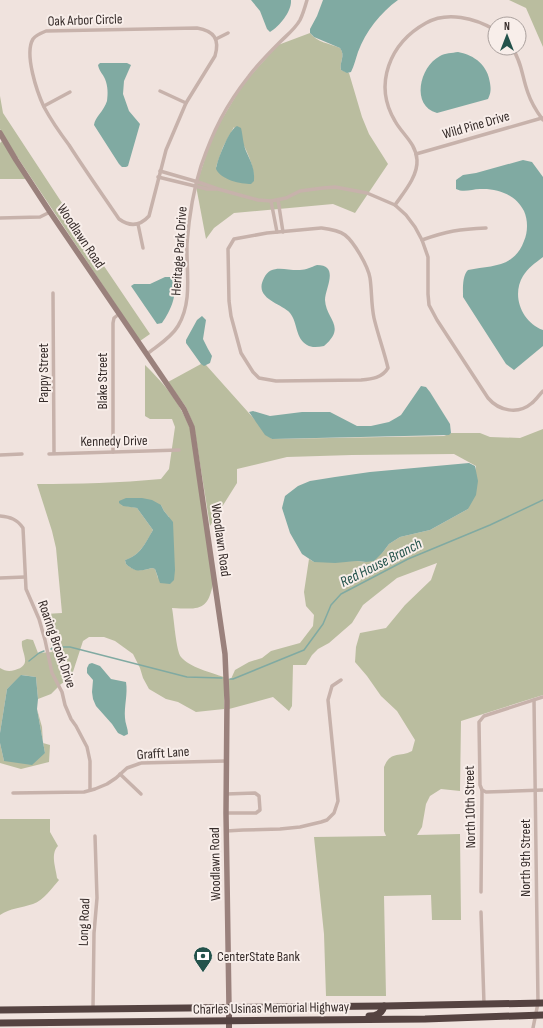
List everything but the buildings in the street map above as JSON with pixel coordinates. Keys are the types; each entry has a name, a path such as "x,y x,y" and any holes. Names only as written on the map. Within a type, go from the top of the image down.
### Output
{"highway":[{"name":"Charles Usinas Memorial Highway","path":"0,1010 93,1010 540,1003"},
{"path":"287,1020 310,1016 375,1016 380,1013 384,1006"},
{"name":"Charles Usinas Memorial Highway","path":"0,1023 230,1025 287,1020 426,1019 543,1015"}],"main road":[{"path":"229,1007 230,1025"}],"street":[{"name":"Heritage Park Drive","path":"147,354 178,327 183,316 188,294 187,245 189,222 196,186 213,133 230,102 249,75 300,20 307,0"},
{"path":"395,205 414,177 417,165 416,154 410,140 401,131 387,104 386,75 390,60 396,48 414,29 429,21 446,17 470,18 487,26"},
{"name":"Oak Arbor Circle","path":"138,224 125,223 119,219 44,106 35,84 30,56 30,46 33,39 38,34 46,31 197,28 208,31 216,39"},
{"path":"143,248 138,224 145,221 149,216 166,150 186,103 215,56 218,48 216,39 228,33"},
{"path":"518,56 528,93 542,119"},
{"path":"160,91 186,103"},
{"path":"44,106 70,92"},
{"name":"Wild Pine Drive","path":"416,154 542,119"},
{"name":"Woodlawn Road","path":"0,133 50,212 184,409 192,427 225,654 227,701 226,831 229,1007"},
{"path":"160,171 258,200 278,200 300,192 335,187 378,196 395,205 406,215 415,227 422,240 428,257 429,305 437,320 488,398 498,408 517,410 532,404 543,392"},
{"path":"158,177 207,189 218,189"},
{"path":"278,200 283,232"},
{"path":"271,201 277,232"},
{"path":"0,218 40,217 50,212"},
{"path":"321,228 330,229 345,235 354,246 370,277 371,301 374,318 388,368 384,375 361,380 276,381 260,378 253,372 241,353 231,316 228,280 228,249 234,239 267,233 283,232 321,228"},
{"path":"422,240 443,232 486,228"},
{"name":"Pappy Street","path":"53,293 54,453"},
{"name":"Blake Street","path":"113,452 113,323 114,318 119,314"},
{"name":"Kennedy Drive","path":"49,454 179,450"},
{"path":"0,455 22,454"},
{"name":"Roaring Brook Drive","path":"0,516 8,516 15,519 23,528 26,589 39,619 52,673 62,692 65,705 71,719 87,747 90,760 90,790"},
{"path":"0,578 25,577"},
{"path":"226,831 292,828 327,820 334,813 338,801 328,700 332,686 341,680"},
{"path":"534,700 543,697"},
{"name":"North 10th Street","path":"481,892 482,790 480,785 480,721 484,716 534,700"},
{"name":"North 9th Street","path":"533,1028 535,1015 540,1003 534,700"},
{"name":"Grafft Lane","path":"13,793 84,792 107,784 127,768 141,763 226,761"},
{"path":"120,774 141,794"},
{"path":"482,790 486,792 543,790"},
{"path":"226,794 255,793 259,796 260,810 256,813 226,813"},
{"name":"Long Road","path":"93,1010 96,898 95,836"},
{"path":"481,912 484,1004"}],"green space":[{"path":"509,0 543,0 543,47 526,8"},
{"path":"310,33 320,41 340,48 342,51 341,70 349,73 362,117 369,134 388,164 355,213 333,204 234,213 214,228 206,239 196,186 213,134 243,84 278,45","holes":["234,127 249,157 254,177 216,167 223,147"]},
{"path":"0,96 3,113 150,334 140,341 6,140 0,129"},
{"path":"2,141 26,179 0,179 0,143"},
{"path":"201,364 206,365 272,439 444,436 451,433 480,433 490,437 520,438 543,429 543,695 461,721 460,791 441,789 430,796 426,804 422,827 417,835 460,834 461,920 432,920 431,895 384,896 386,996 326,996 324,934 314,837 386,836 384,831 384,767 393,756 412,751 415,740 397,711 381,696 355,662 356,647 360,633 386,628 405,605 431,580 437,563 397,578 363,605 352,623 329,643 318,649 306,665 293,665 292,706 289,711 273,697 229,709 228,679 231,679 235,670 249,662 262,658 271,651 300,643 313,626 314,615 306,606 304,592 309,559 314,562 366,562 383,552 389,544 400,537 430,530 468,509 476,466 454,454 287,457 237,469 237,483 210,526 194,426 186,407 168,382"},
{"path":"145,365 171,394 181,409 190,428 213,583 211,592 205,604 200,607 189,609 172,608 179,654 189,664 224,677 224,709 196,712 178,702 166,699 149,689 133,654 115,641 104,637 89,637 83,641 71,678 61,684 51,694 38,699 36,677 22,675 7,689 0,733 0,668 11,671 21,668 24,665 25,658 22,641 27,639 33,640 38,653 52,652 45,614 62,613 56,548 37,484 99,483 161,479 169,469 175,427 172,419 150,419 145,416","holes":["121,505 161,505 169,517 158,578 155,569 138,570 126,564 125,560 139,552 153,530 137,508"]},
{"path":"37,709 42,727 43,741"},
{"path":"0,743 4,761 45,753 43,743 50,745 49,762 21,769 0,763"},
{"path":"0,819 50,819 50,832 58,846 54,853 54,861 57,878 59,880 41,900 33,904 12,909 0,915"}],"water":[{"path":"251,0 291,0 291,4 285,18 270,32 267,29 260,11"},
{"path":"323,0 398,0 391,5 369,30 361,44 351,72 347,73 341,70 342,51 340,48 314,37 310,33 310,29"},
{"path":"458,52 464,53 480,62 487,71 491,87 490,95 488,99 437,113 429,109 424,103 421,95 423,77 433,61 440,56"},
{"path":"100,63 127,63 131,65 124,81 123,94 129,111 140,124 128,166 126,167 122,167 119,164 94,125 107,101 108,90 104,77 99,69 98,65"},
{"path":"237,126 241,128 245,148 253,169 254,181 251,184 227,179 216,169 227,139 230,133"},
{"path":"523,160 532,162 543,177 543,257 529,268 523,276 518,292 524,315 529,321 543,330 543,346 514,370 506,364 463,297 463,283 468,270 501,264 508,261 520,250 526,234 527,226 524,211 521,205 500,191 487,189 465,191 459,190 456,189 456,180 463,175 476,173"},
{"path":"317,265 324,266 330,273 325,300 328,313 334,323 335,328 331,339 324,346 315,347 309,346 303,342 298,334 293,317 286,309 265,296 262,291 262,285 267,273 275,269 302,270"},
{"path":"165,277 170,277 175,288 173,301 162,323 157,324 131,286 134,284 150,284"},
{"path":"202,316 206,320 203,339 212,356 210,363 204,366 186,343 186,340 197,320"},
{"path":"421,386 426,387 430,392 450,424 451,433 449,435 272,439 265,435 249,412 253,411 270,416 302,412 330,412 357,426 371,426 389,422 401,415"},
{"path":"469,463 475,466 478,481 476,495 468,509 430,530 400,537 389,544 374,561 335,563 314,562 302,554 290,533 282,508 285,496 298,486 310,481 370,472"},
{"path":"126,498 142,498 152,500 161,505 173,522 175,570 174,580 170,584 160,583 155,569 135,570 126,564 125,560 139,552 153,530 137,508 123,506 119,503 119,501"},
{"path":"92,663 100,666 111,679 126,682 127,691 125,722 128,734 124,736 118,733 96,706 92,692 93,680 87,673 89,664"},
{"path":"21,675 36,677 38,699 37,709 45,753 32,765 4,761 0,743 0,733 7,689"}],"waterway":[{"name":"Red House Branch","path":"230,679 304,650 323,624 331,605 341,594 408,559 490,525 543,500"},
{"name":"Red House Branch","path":"51,649 55,647 70,647 187,677 222,678"},
{"name":"Red House Branch","path":"29,661 44,651"}],"place":[{"name":"CenterState Bank","path":"203,973"}]}
